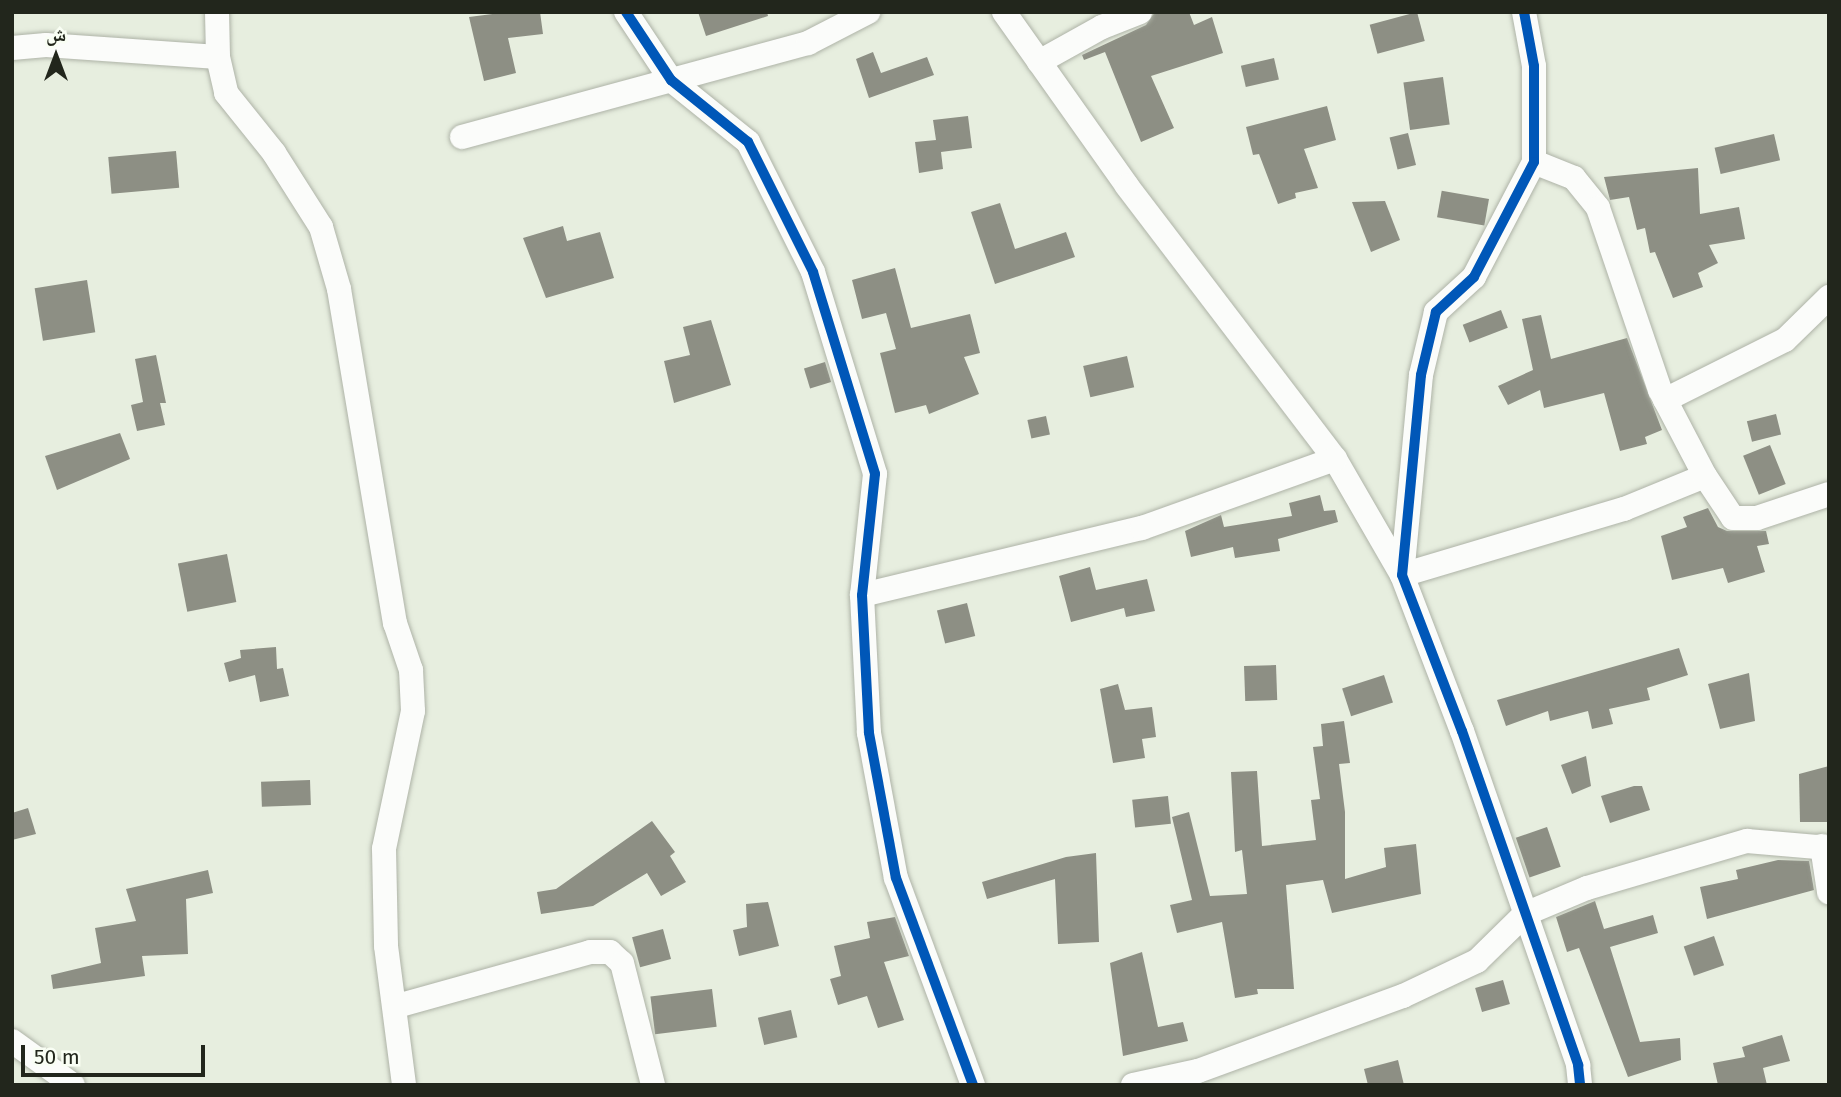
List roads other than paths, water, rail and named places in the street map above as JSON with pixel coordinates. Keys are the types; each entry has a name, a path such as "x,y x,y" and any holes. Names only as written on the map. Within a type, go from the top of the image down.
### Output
{"street":[{"path":"217,12 218,57 226,93 274,153 321,227 339,289 396,623 411,670 413,711 384,849 386,946 397,1006 404,1085"},
{"path":"626,12 671,80 748,142 813,272 875,474 862,595 869,733 896,878 973,1085"},
{"path":"463,137 808,43 868,12"},
{"path":"1004,12 1127,186 1335,459 1402,575 1578,1065 1580,1085"},
{"path":"1039,62 1102,27 1140,12"},
{"path":"1402,575 1421,375 1436,312 1474,277 1534,162 1534,66 1524,12"},
{"path":"12,48 46,44 218,57"},
{"path":"1534,162 1574,178 1598,208 1633,320 1665,400 1675,411 1705,476 1732,518 1742,520 1829,494"},
{"path":"1665,400 1785,340 1829,297"},
{"path":"862,595 1142,528 1335,459"},
{"path":"1402,575 1612,513 1705,476"},
{"path":"1133,1085 1198,1071 1403,996 1477,961 1525,914 1587,888 1747,841 1826,847 1829,892"},
{"path":"397,1006 590,952 610,952 622,963 653,1085"},
{"path":"12,1041 73,1085"}]}
